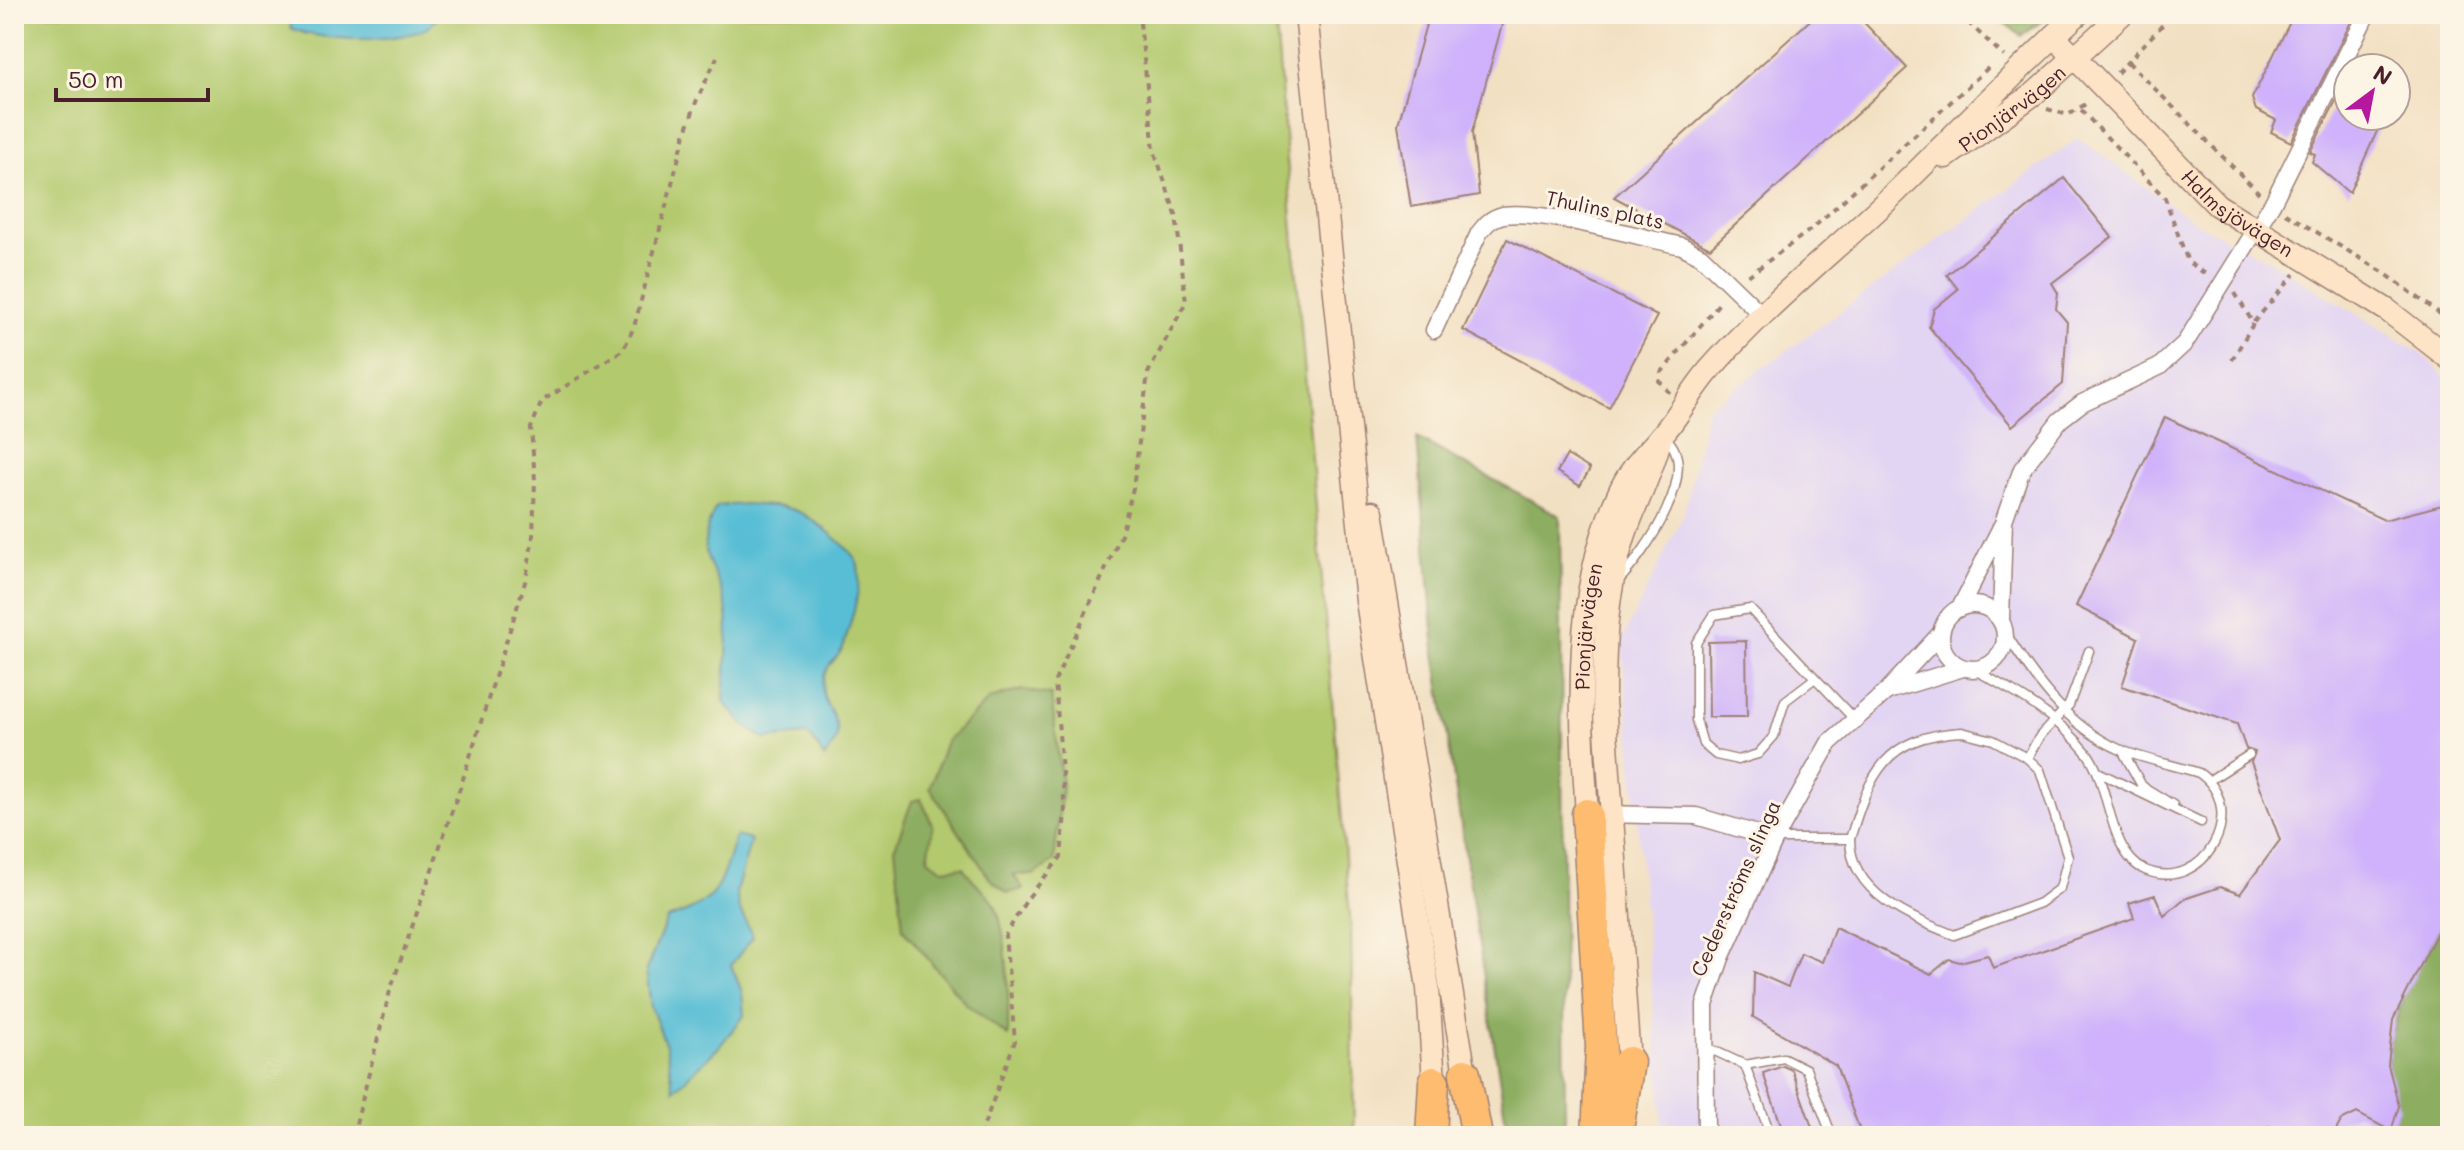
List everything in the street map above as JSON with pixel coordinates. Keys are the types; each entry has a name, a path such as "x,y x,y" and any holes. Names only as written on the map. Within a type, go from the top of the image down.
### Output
{"highway":[{"path":"1597,1136 1601,1046 1599,814"},
{"path":"1617,1136 1629,1062"},
{"path":"1629,1062 1639,1136"},
{"path":"1465,1074 1477,1136"},
{"path":"1431,1136 1434,1082"}],"main road":[{"path":"1306,14 1344,353 1367,601 1428,988 1434,1082"},
{"name":"Pionjärvägen","path":"1629,1062 1580,663 1586,611 1605,529 1619,492 1640,456 1661,436 1711,367 1762,315 1895,194 2078,14"},
{"name":"Pionjärvägen","path":"1895,194 2035,93 2122,14"},
{"name":"Halmsjövägen","path":"2054,36 2200,189 2255,232 2387,310 2450,359"},
{"path":"1344,353 1465,1074"},
{"name":"Pionjärvägen","path":"1599,814 1604,654 1612,587 1622,541 1656,462 1661,436"}],"street":[{"name":"Cederströms slinga","path":"1706,1136 1705,1005 1721,958 1775,839 1829,743 1853,718 1887,691 1941,633 1950,615 1960,608 2004,520 2022,469 2046,434 2082,403 2175,356 2255,232 2293,164 2367,14"},
{"name":"Thulins plats","path":"1434,330 1479,233 1488,220 1502,215 1534,214 1682,246 1701,256 1762,315"},
{"name":"Cederströms slinga","path":"1887,691 1988,666 1999,658 2005,645 2004,520"},
{"path":"1960,608 1982,606 2003,626"},
{"path":"1941,633 1945,652 1969,669"},
{"path":"1599,814 1696,816 1775,839"}],"lane":[{"path":"1815,678 1785,701 1774,736 1758,754 1738,760 1716,755 1703,744 1696,720 1696,643 1714,615 1750,609 1853,718"},
{"path":"1969,669 2018,694 2087,753 2098,772 2110,817 2129,858 2144,870 2167,874 2188,872 2214,847 2223,824 2220,799 2210,780 2199,773 2122,750 2094,735 2064,711 2034,679 2003,626"},
{"path":"2027,758 2064,711 2089,651"},
{"path":"1962,732 1993,740 2027,758 2040,770 2068,857 2060,888 2040,903 1954,935 1908,918 1880,897 1864,877 1850,849 1850,839 1872,777 1896,751 1930,733 1962,732"},
{"path":"2098,772 2201,822 2142,786 2122,750"},
{"path":"2210,780 2249,755"},
{"path":"1775,839 1850,839"},
{"path":"1703,1045 1745,1065 1784,1058 1806,1069 1832,1136"},
{"path":"1745,1065 1771,1136"}],"path":[{"path":"980,1136 1015,1041 1005,936 1027,899 1061,857 1064,784 1055,681 1121,535 1133,488 1148,373 1186,302 1176,215 1154,150 1139,14"},
{"path":"1684,403 1664,389 1659,381 1661,373 1688,337 1734,288 1814,227 2002,55"},
{"path":"353,1136 390,991 462,782 526,579 533,536 535,480 531,428 542,401 623,350 634,327 696,102 717,57"},
{"path":"2081,110 2165,198 2188,262 2207,275"},
{"path":"2232,360 2253,323 2298,269"},
{"path":"2239,296 2253,323"}],"shaded area":[{"path":"2078,138 2193,221 2272,262 2423,355 2450,382 2450,973 2385,1102 2363,1136 1664,1136 1622,640 1684,514 1707,409"}],"green space":[{"path":"14,14 1275,14 1351,929 1354,1136 14,1136"},
{"path":"1994,14 2052,14 2021,36"},
{"path":"1417,438 1560,516 1565,1118 1559,1136 1508,1136 1435,653"},
{"path":"1022,690 1051,695 1062,786 1054,861 1033,875 1013,874 1023,889 1008,893 990,879 930,788 946,741 990,699"},
{"path":"921,799 933,826 928,859 943,869 963,867 995,905 1006,952 1008,1036 966,1004 903,929 895,847 912,801"},
{"path":"2450,907 2450,1136 2384,1136 2392,1123 2397,1104 2388,1073 2396,1021 2411,982"}],"water":[{"path":"290,14 440,14 429,27 415,33 359,39 304,33 291,28"},
{"path":"745,504 783,507 802,513 841,543 858,566 853,616 844,645 826,670 823,681 823,692 837,726 833,746 824,758 813,739 806,735 765,739 745,726 724,702 727,613 724,597 709,562 705,538 717,506"},
{"path":"736,836 751,840 736,892 739,908 753,937 731,965 742,992 744,1016 718,1048 674,1090 666,1046 651,1007 646,970 667,919 698,906 715,890"}],"building":[{"path":"1429,14 1505,14 1472,132 1479,195 1411,207 1398,124"},
{"path":"1817,14 1856,14 1907,68 1710,248 1614,197"},
{"path":"2294,14 2355,14 2336,52 2332,52 2332,60 2291,142 2271,132 2276,120 2256,110 2252,98"},
{"path":"2332,109 2332,132 2377,132 2349,193 2312,162 2315,154 2310,152"},
{"path":"2064,178 2112,237 2052,283 2058,293 2056,309 2067,322 2063,384 2012,426 1929,327 1934,309 1958,289 1947,275"},
{"path":"1507,239 1657,316 1609,408 1463,330"},
{"path":"2165,417 2384,520 2450,503 2450,907 2393,1020 2388,1065 2399,1106 2391,1131 2357,1113 2341,1121 2333,1136 2283,1136 2269,1126 2235,1136 1862,1136 1836,1066 1753,1017 1754,972 1788,987 1801,953 1822,962 1835,927 1931,974 1949,959 1960,962 1988,955 1993,968 2134,918 2129,903 2155,895 2164,916 2184,899 2220,887 2240,894 2280,840 2251,762 2255,752 2246,749 2237,724 2122,686 2138,638 2076,606"},
{"path":"1567,455 1590,469 1580,486 1557,472"},
{"path":"1746,641 1747,717 1709,717 1708,642"},
{"path":"1783,1066 1792,1070 1815,1136 1785,1136 1763,1073"}]}
